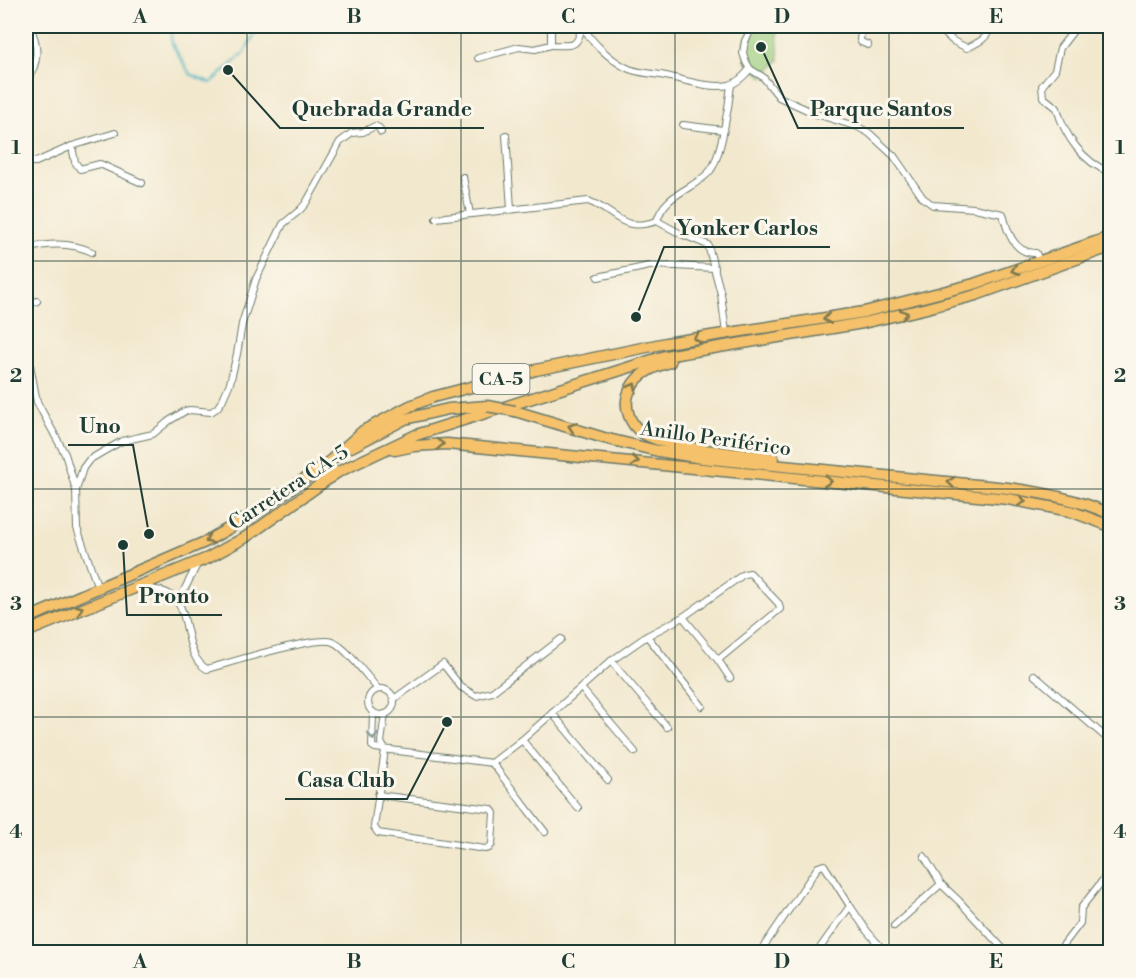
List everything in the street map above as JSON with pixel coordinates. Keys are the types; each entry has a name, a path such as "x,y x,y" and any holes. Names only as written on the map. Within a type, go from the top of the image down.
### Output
{"highway":[{"name":"CA-5","path":"1040,261 1110,237"},
{"name":"CA-5","path":"784,335 863,323 976,295 1110,247"},
{"name":"Carretera CA-5","path":"26,619 205,542 259,511 330,461 363,431 410,406 433,397 536,370 666,343 864,312 974,284 1040,261"},
{"name":"Carretera CA-5","path":"26,632 95,602 198,563 246,537 338,472 416,435 665,356 784,335"},
{"path":"784,335 649,369 634,383 628,394 628,413 633,423 640,431 651,437 690,447 821,464 896,477"},
{"name":"Anillo Periférico","path":"330,461 353,446 405,419 448,409 487,406 515,411 604,438 658,451 702,458 1008,488 1077,501 1110,514"},
{"name":"Anillo Periférico","path":"382,452 414,446 447,444 655,463 1008,499 1070,511 1110,526"}],"street":[{"path":"26,80 34,69 36,52 34,34 29,26"},
{"path":"551,26 551,45"},
{"path":"478,58 519,47 535,49 551,45 575,44 579,40 583,26"},
{"path":"583,26 590,39 626,68 713,86 731,85 750,69"},
{"path":"753,26 745,41 743,53 746,62 750,69 763,77 779,97 816,114 858,127 869,133 894,156 928,202 939,206 974,208 1003,214 1012,240 1023,251 1036,253 1040,261"},
{"path":"862,26 860,39 868,45"},
{"path":"942,31 953,41 967,48 983,40 990,26"},
{"path":"1077,26 1060,48 1055,70 1041,90 1046,100 1057,108 1061,125 1069,138 1093,162 1110,172"},
{"path":"657,220 673,196 700,181 712,170 721,146 731,85"},
{"path":"683,125 723,130"},
{"path":"76,490 83,468 89,460 99,454 122,441 153,434 185,411 211,412 217,408 230,383 247,302 283,224 306,203 340,142 352,133 363,132 375,126 380,128 381,132"},
{"path":"26,162 36,162 72,146 115,133"},
{"path":"506,135 511,209"},
{"path":"72,146 75,162 80,168 100,164 142,183"},
{"path":"463,177 470,214"},
{"path":"436,218 588,201 599,205 625,224 644,224 657,220 679,233 708,245 715,268 726,333"},
{"path":"26,249 40,245 68,244 92,252"},
{"path":"598,277 654,266 715,268"},
{"path":"26,306 37,301"},
{"path":"26,344 28,368 37,402 65,454 76,490 77,528 98,588"},
{"path":"178,602 198,563"},
{"path":"378,689 370,694 368,699 373,713 372,746 375,748 492,763 522,740 611,661 647,636 683,617 744,574 750,573 779,604 780,609 777,614 718,660"},
{"path":"136,587 166,592 178,602 196,660 207,669 282,648 325,640 340,646 378,689 388,691 394,699"},
{"path":"683,617 730,678"},
{"path":"647,636 702,706"},
{"path":"373,713 384,714 392,709 394,699 443,664 461,687 476,696 492,692 561,639"},
{"path":"611,661 667,727"},
{"path":"1034,675 1110,741"},
{"path":"581,688 635,752"},
{"path":"552,713 608,780"},
{"path":"378,795 491,809 494,813 492,844 485,849 378,833 374,827 378,795 385,750 381,742 384,714"},
{"path":"522,740 578,808"},
{"path":"492,763 545,832"},
{"path":"924,856 941,884 1006,952"},
{"path":"760,952 818,867 825,864 850,906 885,952"},
{"path":"1058,952 1080,923 1081,908 1110,871"},
{"path":"894,926 941,884"},
{"path":"817,952 850,906"},
{"path":"1104,952 1110,945"}],"green space":[{"path":"753,26 765,26 777,31 779,60 763,77 746,62 745,41"}],"waterway":[{"path":"170,26 172,44 190,74 211,83 244,53 259,26"}],"place":[{"name":"Parque Santos","path":"761,47"},
{"name":"Quebrada Grande","path":"228,70"},
{"name":"Yonker Carlos","path":"636,317"},
{"name":"Uno","path":"149,534"},
{"name":"Pronto","path":"123,545"},
{"name":"Casa Club","path":"447,722"}]}
